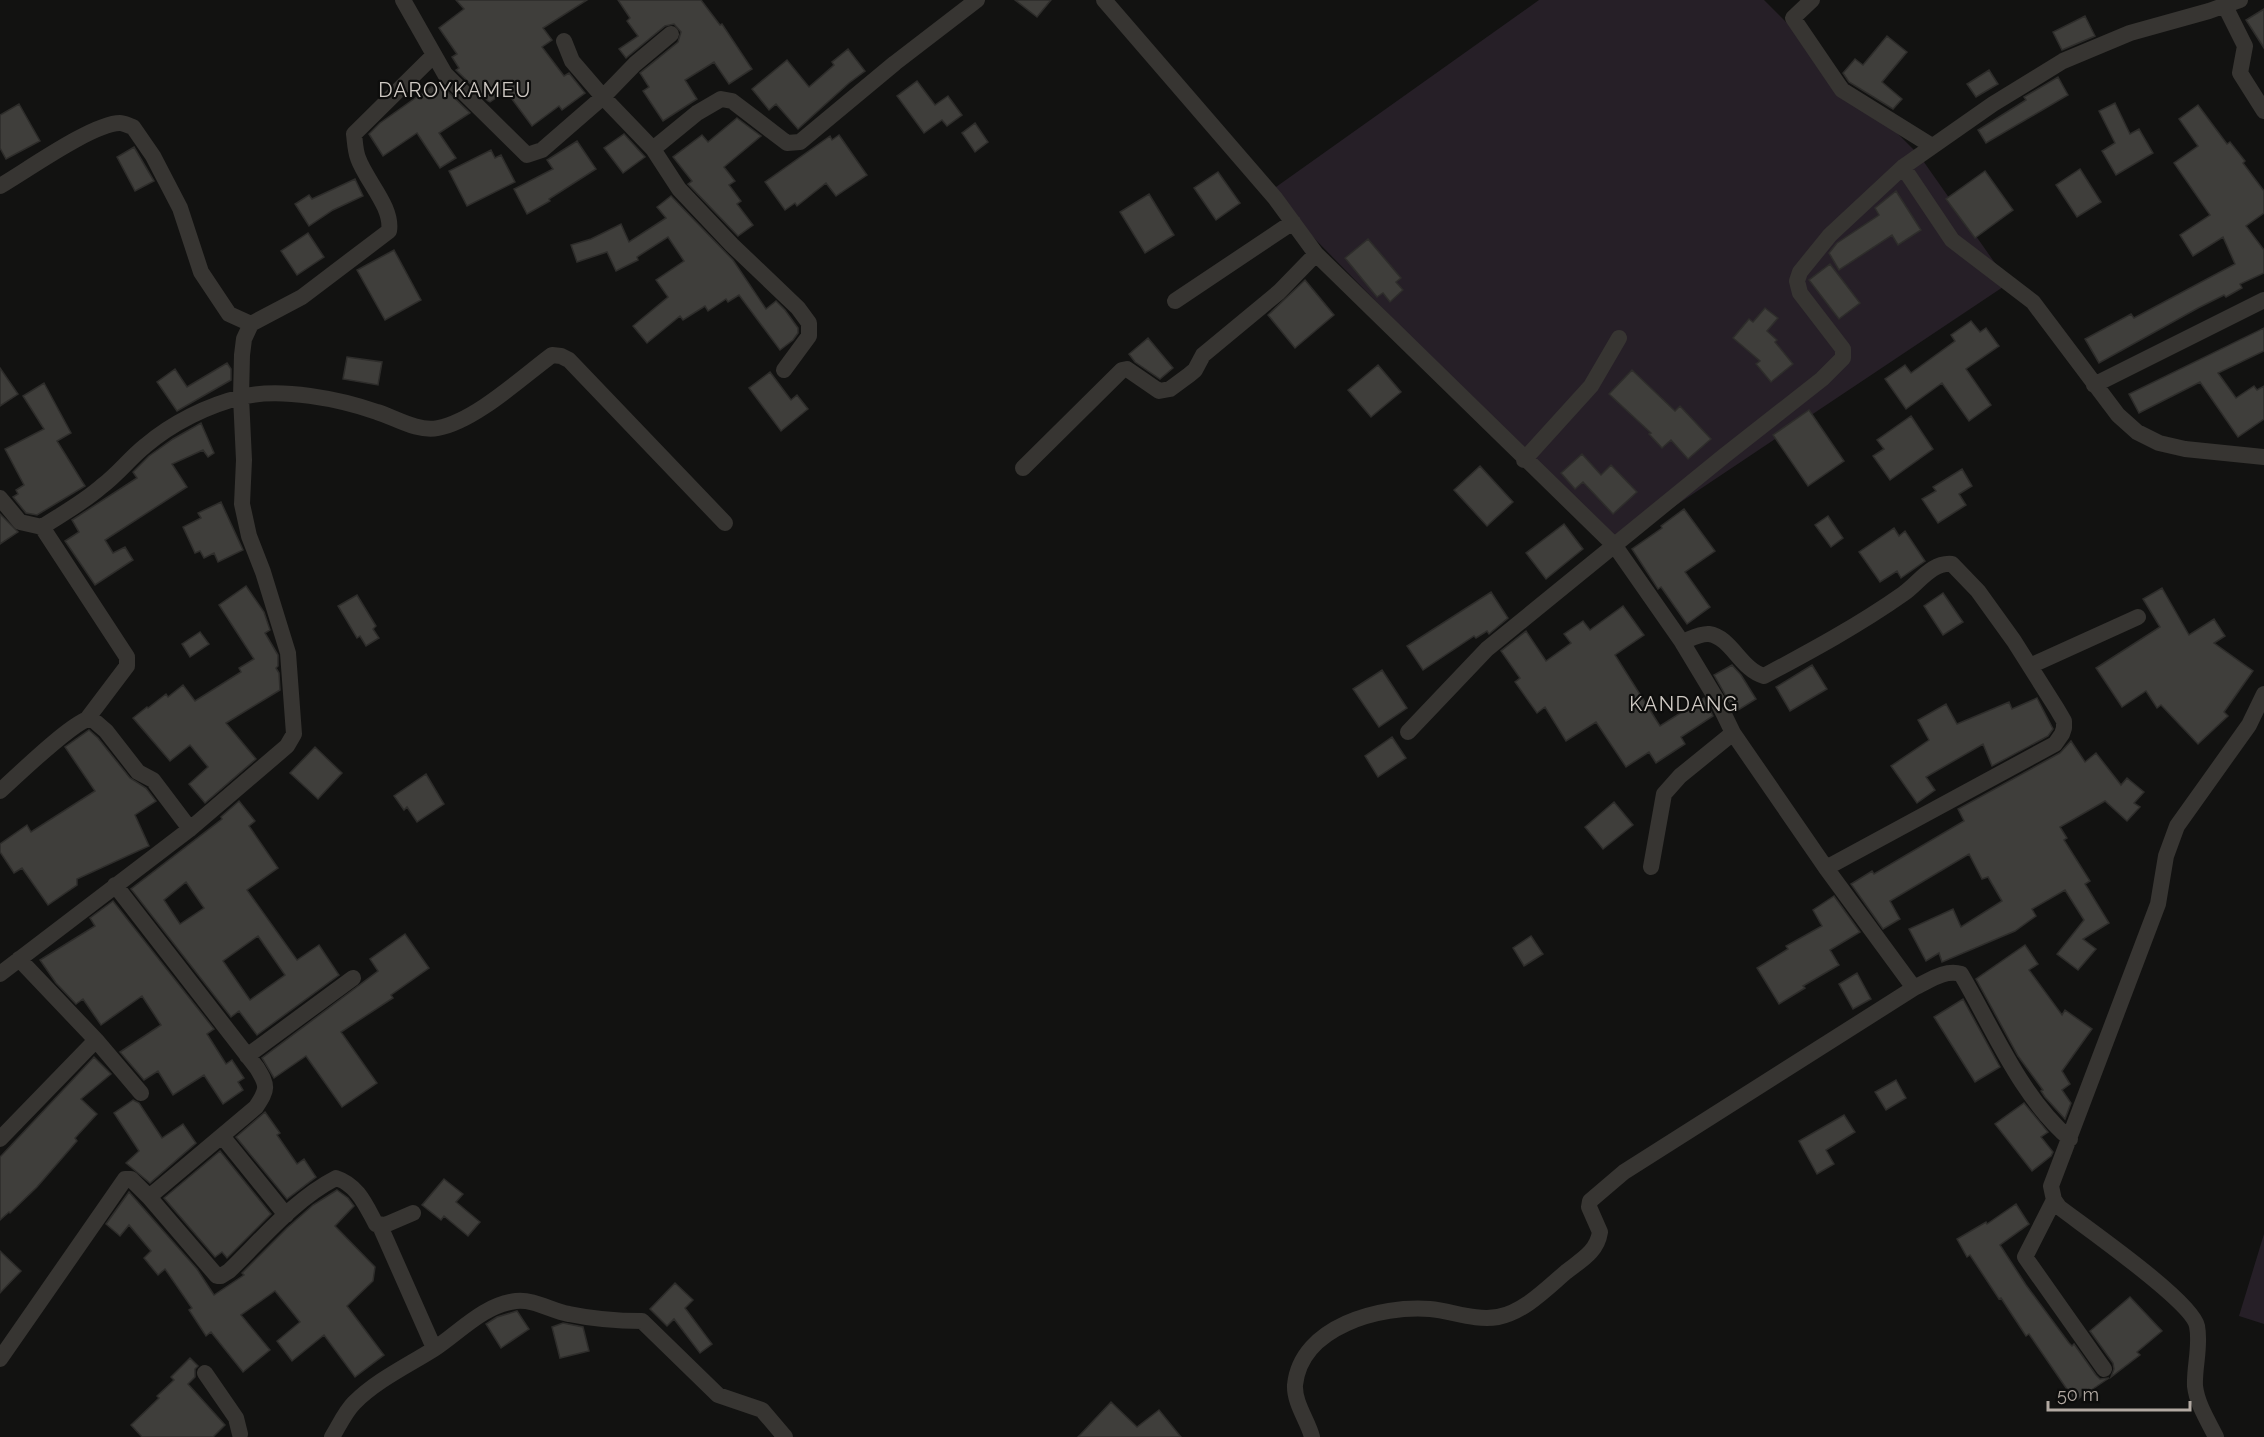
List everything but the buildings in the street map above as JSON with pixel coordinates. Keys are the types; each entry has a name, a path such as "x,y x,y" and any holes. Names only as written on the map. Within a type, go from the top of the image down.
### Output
{"street":[{"path":"403,0 445,74 527,155 542,150 671,34"},
{"path":"652,149 697,113 721,99 732,101 787,143 800,142 895,63 977,0"},
{"path":"1104,0 1275,198 1316,254 1524,460 1615,546 1682,642 1733,733 1914,988"},
{"path":"1812,0 1793,18 1842,90 1932,146"},
{"path":"1408,732 1487,649 1822,379 1843,358 1843,349 1800,293 1797,287 1798,276 1830,235 1903,167 1994,104 2063,61 2130,33 2232,3 2245,46 2240,73 2264,111"},
{"path":"564,41 572,61 652,149 679,189 732,245 798,308 809,323 809,336 784,370"},
{"path":"0,974 190,829 287,746 294,734 288,653 249,536 242,504 244,426 241,397 244,339 251,324 302,297 389,231 390,222 385,206 357,156 354,134 434,55"},
{"path":"0,186 78,138 120,123 133,127 153,156 180,208 201,272 229,314 251,324"},
{"path":"1903,167 1952,240 2033,302 2094,385 2118,415 2137,432 2159,443 2185,449 2264,457"},
{"path":"1174,301 1293,222"},
{"path":"1023,468 1122,370 1127,369 1159,391 1170,389 1195,370 1203,355 1279,292 1316,254"},
{"path":"2094,385 2264,300"},
{"path":"1524,460 1591,386 1619,338"},
{"path":"42,527 100,489 157,436 190,416 241,397 266,392 323,399 375,411 422,429 436,429 465,419 552,355 569,360 725,523"},
{"path":"0,498 20,522 42,527 127,657 127,666 87,719 0,791"},
{"path":"1682,642 1703,634 1719,638 1750,669 1764,676 1904,594 1935,566 1952,564 1978,591 2030,666 2064,721 2062,734 2055,744 1827,868"},
{"path":"2030,666 2138,617"},
{"path":"2216,1437 2198,1399 2195,1386 2197,1327 2191,1312 2161,1285 2059,1207 2054,1200 2051,1186 2158,904 2166,856 2177,826 2249,725 2264,694"},
{"path":"87,719 95,720 138,772 153,780 190,829"},
{"path":"1651,867 1664,794 1680,776 1733,733"},
{"path":"115,885 265,1081 265,1094 256,1107 149,1197"},
{"path":"19,959 96,1040 141,1093"},
{"path":"1312,1437 1296,1398 1295,1386 1300,1367 1307,1356 1315,1345 1331,1332 1340,1326 1376,1312 1424,1309 1472,1317 1491,1317 1511,1313 1524,1306 1595,1249 1600,1232 1589,1207 1590,1201 1624,1172 1914,988 1945,973 1953,971 1961,974 2032,1100 2051,1123 2070,1140"},
{"path":"247,1056 353,978"},
{"path":"0,1139 96,1040"},
{"path":"222,1136 286,1215"},
{"path":"0,1359 122,1180 131,1179 217,1276 229,1271 286,1215 324,1185 336,1178 344,1181 358,1192 376,1224 380,1226 434,1348"},
{"path":"2054,1200 2025,1257 2104,1369"},
{"path":"380,1226 413,1213"},
{"path":"332,1437 354,1402 400,1368 434,1348 481,1314 518,1300 568,1314 613,1321 642,1321 718,1395 762,1410 785,1437"},
{"path":"205,1373 236,1418 243,1436"}],"shaded area":[{"path":"1539,0 1764,0 1919,155 2009,283 1615,546 1269,192"},
{"path":"2264,1234 2264,1324 2239,1316"}],"district":[{"name":"DAROYKAMEU","path":"455,90"},
{"name":"KANDANG","path":"1684,704"}]}
